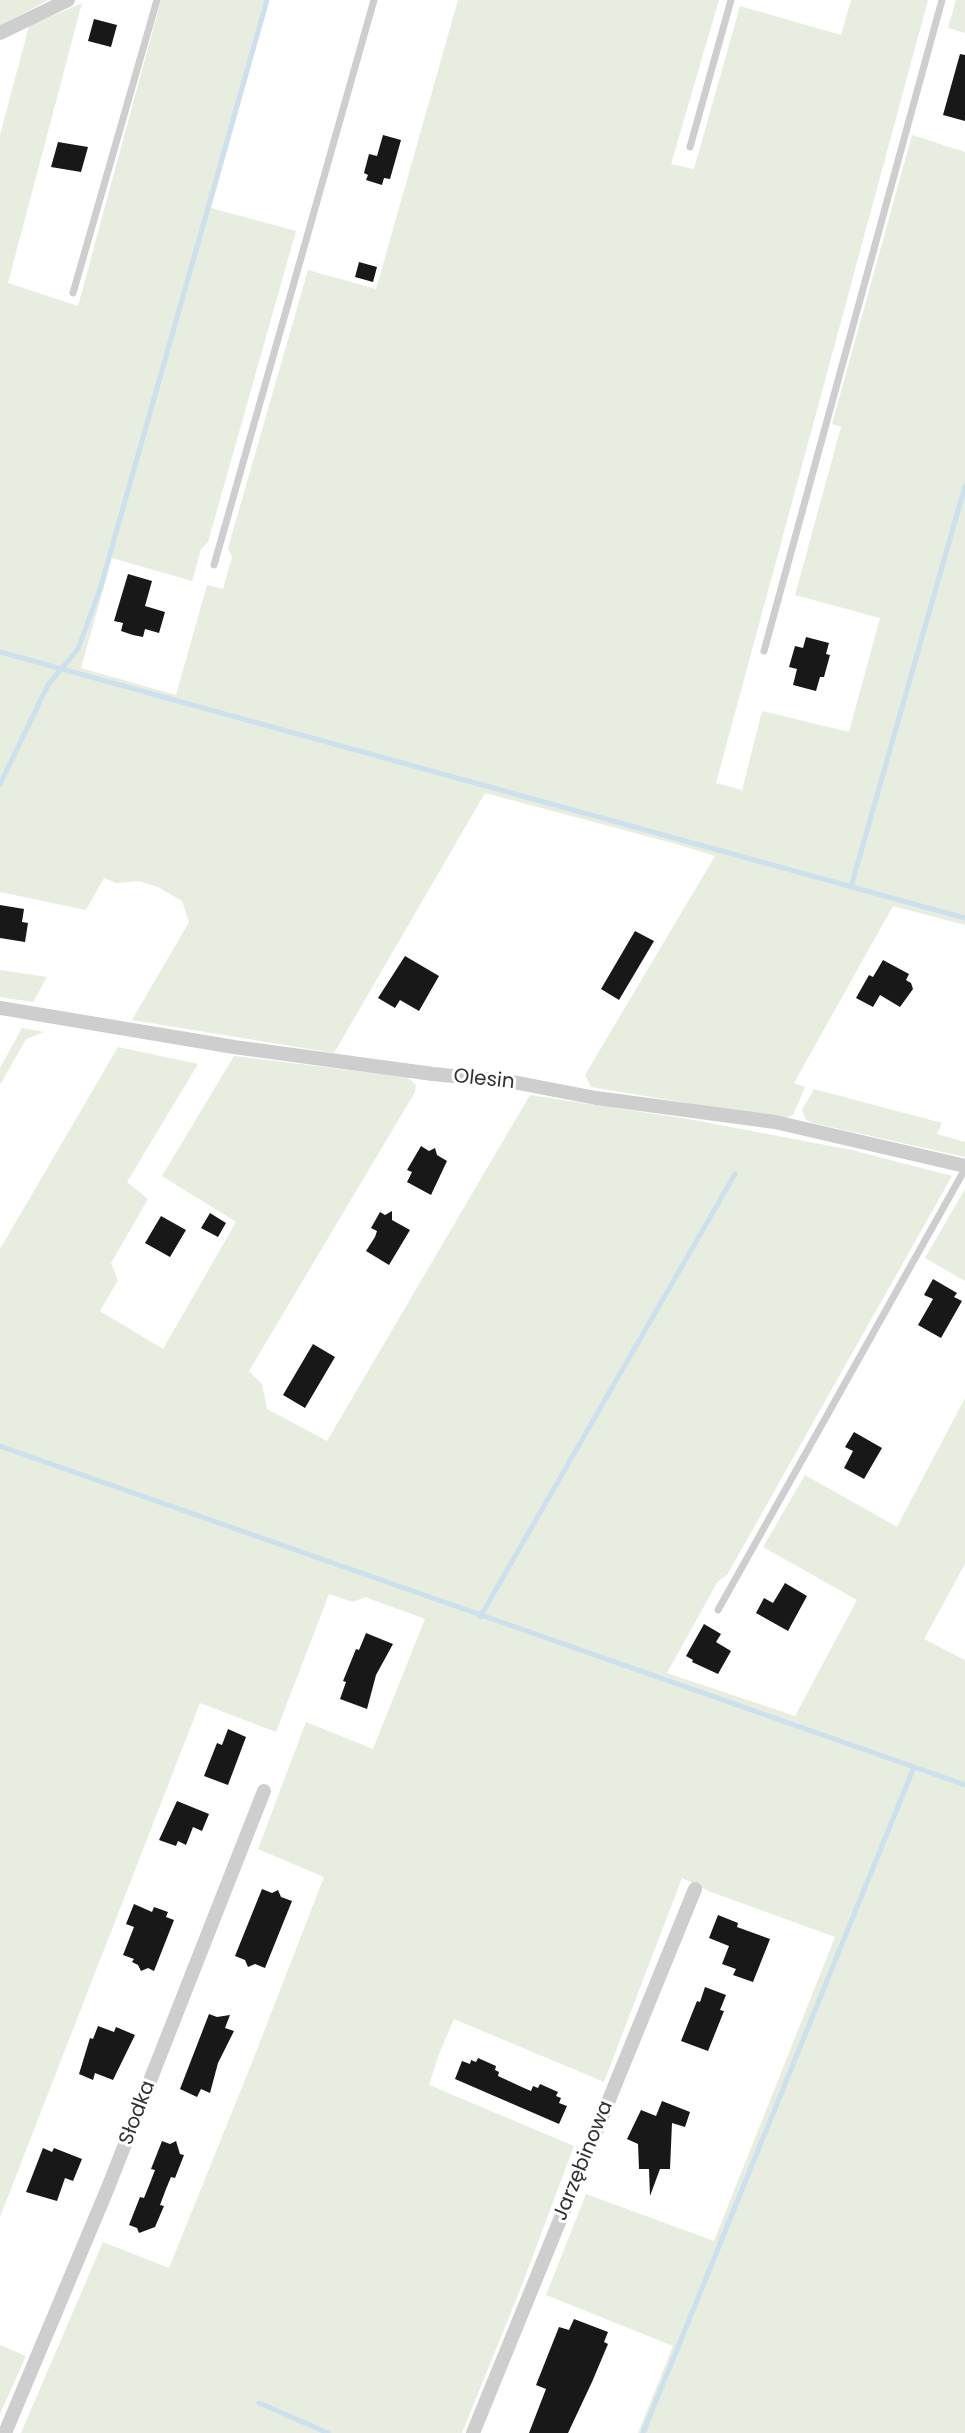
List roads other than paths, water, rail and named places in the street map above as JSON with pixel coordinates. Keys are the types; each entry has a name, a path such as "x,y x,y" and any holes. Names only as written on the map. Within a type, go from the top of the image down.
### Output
{"street":[{"path":"0,33 68,0"},
{"name":"Olesin","path":"0,1008 234,1047 433,1074 513,1082 596,1098 775,1122 965,1168"},
{"name":"Słodka","path":"5,2433 107,2190 264,1791"},
{"name":"Jarzębinowa","path":"474,2433 695,1888"}],"lane":[{"path":"73,293 157,0"},
{"path":"214,565 374,0"},
{"path":"690,147 730,0"},
{"path":"764,651 942,0"},
{"path":"718,1610 965,1168"}],"waterway":[{"path":"0,784 48,685 78,649 100,589 267,0"},
{"path":"851,887 965,486"},
{"path":"0,652 965,918"},
{"path":"480,1617 735,1174"},
{"path":"0,1446 965,1785"},
{"path":"643,2433 914,1767"},
{"path":"259,2403 328,2433"}]}
